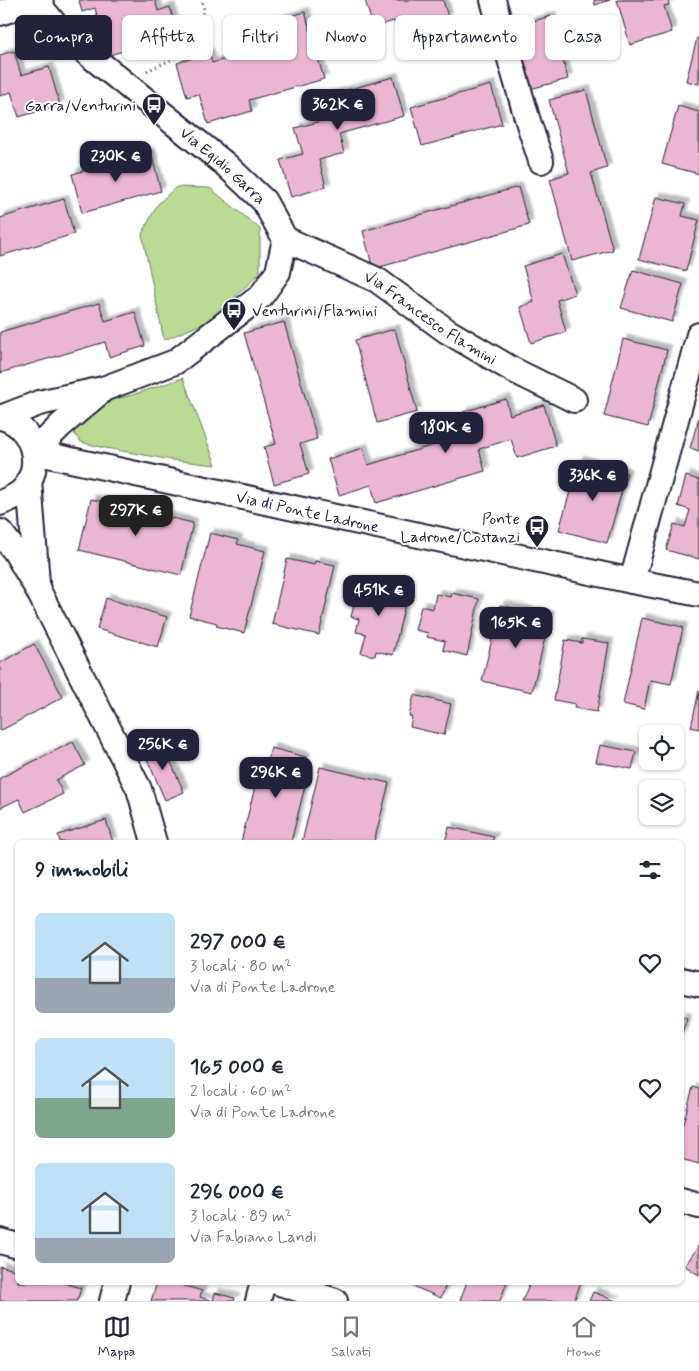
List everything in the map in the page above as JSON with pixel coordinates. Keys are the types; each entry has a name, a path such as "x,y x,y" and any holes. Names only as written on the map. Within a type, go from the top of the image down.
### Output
{"street":[{"path":"0,12 38,0"},
{"name":"Via Egidio Garra","path":"38,0 44,11 62,33 224,164 264,201 285,240"},
{"path":"493,0 541,161"},
{"path":"2,417 39,403 103,389 174,362 261,296 278,272 285,240"},
{"name":"Via Francesco Flamini","path":"285,240 377,280 447,331 513,370 574,400"},
{"path":"632,581 695,365 699,335"},
{"path":"34,452 61,424 103,389"},
{"path":"0,503 22,491 34,467 34,452 29,438 17,425 2,417"},
{"name":"Via di Ponte Ladrone","path":"34,452 699,594"},
{"path":"29,480 38,590"},
{"path":"0,532 15,552 38,590 139,789 153,840"},
{"path":"684,981 699,984"},
{"path":"684,1202 699,1206"},
{"path":"0,1241 15,1245"},
{"path":"112,1301 116,1285"},
{"path":"258,1301 262,1285"},
{"path":"286,1285 335,1301"}],"path":[{"path":"124,82 183,54 204,10 202,0"}],"green space":[{"path":"176,187 210,188 260,229 260,273 211,320 164,340 142,234 157,205"},
{"path":"183,378 216,465 172,460 100,447 81,442 74,433 75,421 91,405 132,395"}],"building":[{"path":"79,0 155,0 158,11 170,7 172,15 122,15 122,51 112,54 112,15 97,15 95,8 82,12"},
{"path":"365,0 443,0 447,15 395,15 395,25 394,21 385,24 385,15 369,15"},
{"path":"594,0 610,0 595,5"},
{"path":"617,0 668,0 669,5 664,6 672,32 630,45"},
{"path":"305,12 307,19 307,60 319,60 324,79 249,100 252,111 208,124 199,94 187,97 177,63 187,60 211,60 212,63 223,60 297,60 297,15 294,15"},
{"path":"545,18 545,60 563,60 568,79 530,89 522,60 535,60 535,21"},
{"path":"697,38 699,38 699,84 686,81"},
{"path":"14,51 15,60 17,60 21,75 49,67 60,105 19,117 11,92 0,96 0,55"},
{"path":"393,77 404,116 339,134 344,153 319,160 326,187 291,197 280,160 303,154 295,128 329,119 323,97"},
{"path":"491,85 502,124 422,146 411,107"},
{"path":"586,90 607,168 591,173 613,250 572,261 550,179 569,173 549,100"},
{"path":"678,106 699,112 699,174 662,164"},
{"path":"151,153 161,191 82,213 72,174"},
{"path":"518,187 529,225 373,269 363,231"},
{"path":"656,197 685,204 682,216 699,220 686,271 639,259"},
{"path":"64,199 74,234 0,256 0,218"},
{"path":"562,254 575,294 557,300 566,332 531,343 520,307 534,302 523,266"},
{"path":"633,270 683,284 672,322 621,308"},
{"path":"99,303 105,321 135,312 145,346 109,357 105,342 0,373 0,332"},
{"path":"284,322 317,439 300,444 309,474 274,484 264,447 276,444 244,333"},
{"path":"395,329 417,412 377,423 355,340"},
{"path":"623,339 667,350 648,427 604,416"},
{"path":"506,399 510,415 544,405 556,446 517,458 511,439 479,449 485,471 376,503 371,485 339,495 328,459 363,448 368,465 470,434 463,412"},
{"path":"699,417 699,451 690,448"},
{"path":"579,460 627,473 607,543 559,530"},
{"path":"686,476 699,480 699,559 666,550 674,524 685,527 690,510 678,506"},
{"path":"91,499 193,523 181,575 79,550"},
{"path":"210,533 238,540 237,544 265,551 244,633 216,626 217,623 189,616"},
{"path":"287,559 314,565 315,561 335,565 319,635 272,624"},
{"path":"359,584 376,588 377,584 408,591 393,655 376,651 375,656 361,653 366,634 356,632 359,619 351,617"},
{"path":"452,593 479,599 467,656 443,650 445,641 427,637 428,633 415,630 421,606 433,609 436,594 451,597"},
{"path":"106,598 167,617 158,647 97,629"},
{"path":"500,605 550,616 532,692 482,681"},
{"path":"642,618 683,627 671,684 650,680 644,709 623,704"},
{"path":"582,639 609,643 597,712 574,708 575,704 554,700 565,640 582,643"},
{"path":"34,644 63,697 0,731 0,663"},
{"path":"699,691 699,729 691,727"},
{"path":"414,695 451,704 444,735 410,727 412,717 409,716"},
{"path":"73,742 85,765 56,780 63,794 25,812 19,799 0,808 0,778"},
{"path":"162,742 184,792 165,800 143,750"},
{"path":"600,745 636,752 632,769 596,762"},
{"path":"271,748 306,757 302,773 308,774 292,840 242,840 261,763 266,765"},
{"path":"320,767 389,783 375,840 302,840"},
{"path":"106,820 112,840 59,840 58,835"},
{"path":"449,827 494,837 493,840 446,840"},
{"path":"684,1017 687,1018 684,1028"},
{"path":"693,1087 699,1089 699,1164 684,1160 684,1120"},
{"path":"699,1245 699,1275 685,1266"},
{"path":"0,1266 15,1270 15,1285 70,1285 81,1288 77,1301 0,1301"},
{"path":"156,1285 182,1285 202,1291 200,1297 213,1301 151,1301"},
{"path":"410,1285 446,1285 441,1298"},
{"path":"466,1285 506,1285 500,1301 460,1300"},
{"path":"529,1285 580,1285 574,1301 522,1301"},
{"path":"593,1292 616,1301 589,1301"},
{"path":"215,1293 235,1298 234,1301 213,1301"}],"place":[{"name":"Garra/Venturini","path":"154,126"},
{"name":"Venturini/Flamini","path":"234,331"},
{"name":"Ponte Ladrone/Costanzi","path":"537,548"}]}
